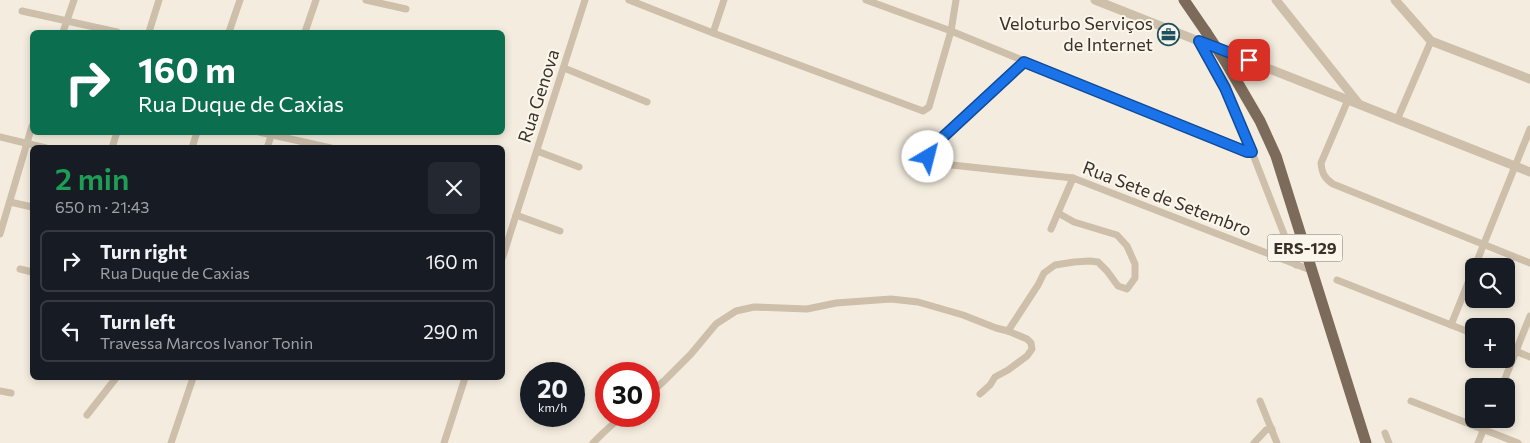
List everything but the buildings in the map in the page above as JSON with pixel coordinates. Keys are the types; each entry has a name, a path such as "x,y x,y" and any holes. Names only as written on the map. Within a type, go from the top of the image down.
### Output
{"main road":[{"name":"ERS-129","path":"1184,0 1202,36 1225,61 1260,121 1276,156 1313,271 1364,442"}],"street":[{"path":"64,30 74,0"},
{"path":"150,30 159,0"},
{"path":"230,30 240,0"},
{"path":"307,30 316,0"},
{"path":"366,0 406,9"},
{"name":"Rua Genova","path":"505,250 585,0"},
{"path":"629,0 923,111 929,107 951,32 956,0"},
{"path":"713,33 724,0"},
{"path":"866,0 951,32 1247,152 1252,152"},
{"path":"1095,0 1202,36 1361,106 1530,172"},
{"path":"1276,0 1361,106"},
{"path":"1395,0 1431,41 1530,79"},
{"path":"22,11 108,30"},
{"path":"1202,36 1252,152 1296,265"},
{"path":"1398,120 1431,41"},
{"name":"Rua Sete de Setembro","path":"1024,62 929,150 928,157 933,163 1072,178 1313,271"},
{"path":"564,68 647,102"},
{"path":"1348,100 1321,163 1322,173 1326,179 1333,184 1530,263"},
{"path":"1478,258 1530,129"},
{"path":"0,234 30,133"},
{"path":"276,135 318,145"},
{"path":"0,138 35,145"},
{"path":"537,151 579,166"},
{"path":"1051,229 1072,178"},
{"path":"10,202 30,207"},
{"path":"1008,331 1044,274 1055,265 1074,262 1098,262 1118,286 1127,289 1135,278 1135,264 1128,246 1117,235 1074,222 1058,213"},
{"path":"516,215 560,231"},
{"path":"20,269 30,272"},
{"path":"1337,280 1465,330"},
{"path":"1451,324 1465,289"},
{"path":"660,384 691,354 716,324 736,312 754,307 807,309 836,303 900,300 918,302 963,315 1008,331 1027,339 1031,343 1032,349 1027,356 996,377 980,394"},
{"path":"1505,378 1530,316"},
{"path":"1516,352 1530,357"},
{"path":"86,415 114,380"},
{"path":"171,443 192,380"},
{"path":"444,443 464,380"},
{"path":"0,391 10,393"},
{"path":"1260,401 1277,443"},
{"path":"1411,401 1518,443"},
{"path":"593,443 609,427"},
{"path":"1254,443 1266,430 1272,429"},
{"path":"1478,443 1484,430"},
{"path":"1385,433 1389,443"}],"place":[{"name":"Veloturbo Serviços de Internet","path":"1169,34"}],"route":[{"path":"928,157 929,150 1024,62 1247,152 1252,152 1225,88 1199,41 1249,60"}]}
